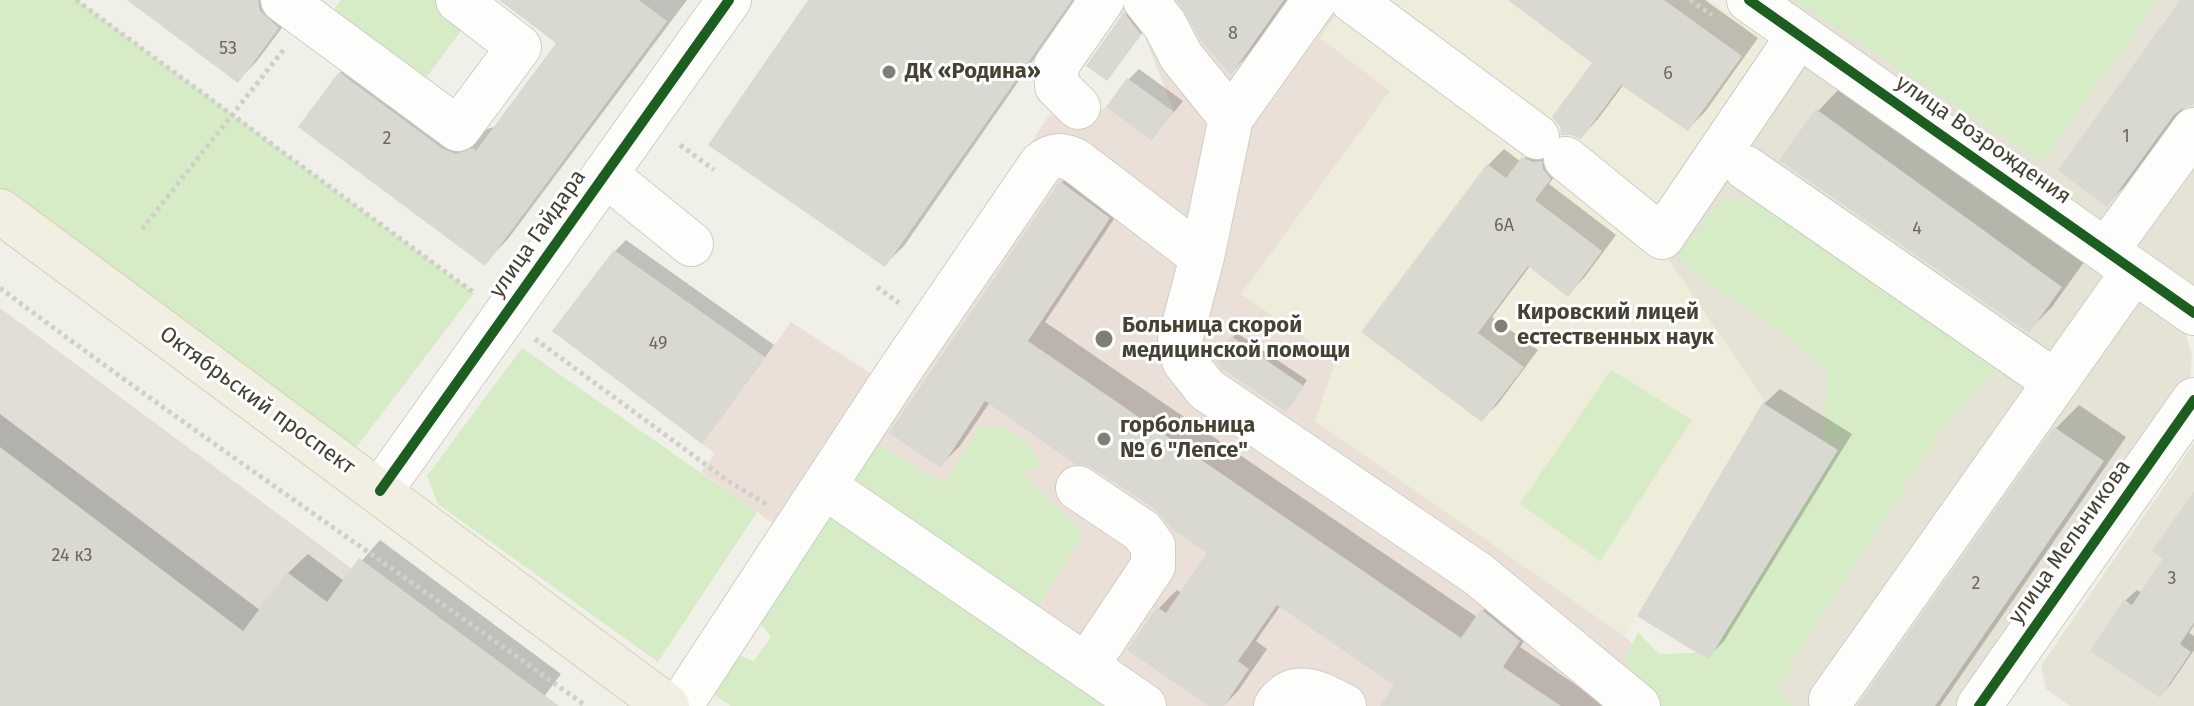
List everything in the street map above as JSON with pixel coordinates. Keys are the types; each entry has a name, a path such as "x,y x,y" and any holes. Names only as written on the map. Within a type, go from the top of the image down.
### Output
{"main road":[{"name":"Октябрьский проспект","path":"0,211 667,706"}],"street":[{"path":"296,9 458,129 519,47 458,0"},
{"name":"улица Гайдара","path":"380,491 729,0"},
{"path":"1078,107 1057,86 1056,66 1102,0"},
{"path":"1145,0 1165,25 1181,56 1231,118"},
{"path":"1315,0 1231,118 1202,257 1180,340 1184,361 1206,389 1478,574 1638,706"},
{"path":"1352,0 1551,148 1662,237 1799,35"},
{"name":"улица Возрождения","path":"1749,0 2194,313"},
{"path":"1831,700 2055,382 2194,130"},
{"path":"680,706 1041,164 1050,157 1064,155 1076,161 1202,257"},
{"path":"1746,168 2055,382"},
{"path":"605,174 691,244"},
{"name":"улица Мельникова","path":"1979,706 2194,400"},
{"path":"824,486 1144,706"},
{"path":"1078,488 1142,531 1153,546 1153,566 1086,666"},
{"path":"1276,706 1293,691 1310,689 1344,706"}],"path":[{"path":"76,0 474,293 483,281"},
{"path":"1690,0 1704,10"},
{"path":"142,229 231,115 296,9"},
{"path":"680,145 714,170"},
{"path":"0,288 125,382 411,579 586,706"},
{"path":"525,332 728,481 766,504"}],"shaded area":[{"name":"Больница скорой медицинской помощи","path":"1127,0 1347,0 1320,38 1390,91 1241,294 1336,359 1315,421 1624,636 1702,706 1054,706 782,530 701,472 715,454 702,444 791,322 876,377 1050,114 1070,126 1106,107 1153,141 1174,112 1143,32 1118,13"},
{"name":"Кировский лицей естественных наук","path":"1347,0 1710,0 1801,63 1669,260 1764,400 1624,636 1314,421 1241,294 1390,92 1320,38"},
{"path":"1789,0 2194,0 2194,296"},
{"path":"1801,63 2185,332 2192,356 2190,378 1963,706 1780,706 1637,616 1764,400 1668,260"},
{"path":"0,308 351,568 558,706 0,706"},
{"path":"2194,443 2194,706 2070,706 2046,689 2041,666"}],"green space":[{"path":"0,0 77,0 474,293 351,454 0,191"},
{"path":"341,0 444,0 470,19 425,79 333,11"},
{"path":"1795,0 2158,0 2042,162"},
{"path":"1758,198 1997,366 1945,426 1777,687 1792,706 1640,706 1615,683 1638,632 1659,654 1696,653 1822,464 1828,371 1773,326 1710,285 1675,256 1721,201"},
{"path":"522,348 757,512 658,662 438,504 427,476"},
{"path":"1611,370 1692,420 1600,561 1520,504"},
{"path":"998,426 1019,436 1030,446 1039,467 1023,473 1084,533 1037,609 843,481 870,439 944,484 979,427"},
{"path":"827,505 1108,706 731,706 705,689 729,652 754,661 771,637 753,614"}],"building":[{"path":"127,0 258,0 260,11 279,28 238,83"},
{"path":"499,0 639,0 667,21 485,266 298,127 339,72 443,149 456,154 473,148 476,151 556,43"},
{"name":"ДК «Родина»","path":"808,0 1072,0 885,267 708,145"},
{"path":"1177,0 1284,0 1231,75 1202,42"},
{"path":"1508,0 1664,0 1742,56 1688,131 1621,85 1581,139 1561,135 1560,126 1552,117 1592,63"},
{"path":"2180,0 2194,0 2194,104 2174,115 2107,207 2058,170"},
{"path":"1124,12 1141,35 1107,81 1086,66"},
{"path":"1127,78 1174,112 1152,141 1106,107"},
{"path":"1816,109 2062,287 2029,333 1779,160"},
{"path":"1522,157 1533,162 1542,161 1543,169 1551,179 1535,200 1602,251 1568,297 1528,266 1478,333 1524,367 1482,422 1361,332 1487,164 1506,178"},
{"name":"горбольница № 6 \"Лепсе\"","path":"1060,181 1110,218 1028,341 1461,638 1481,609 1520,641 1503,667 1561,706 1380,706 1394,685 1277,605 1238,661 1249,669 1224,706 1209,706 1127,650 1157,607 1166,613 1207,553 1172,529 1156,510 1092,467 1075,464 985,401 941,468 889,433"},
{"path":"614,250 765,357 702,444 552,331"},
{"path":"1231,336 1304,386 1286,412 1222,369 1215,359"},
{"path":"1763,403 1838,450 1709,659 1637,616"},
{"path":"2054,427 2104,461 1935,706 1857,706"},
{"path":"0,447 243,631 287,572 327,602 359,558 559,706 0,706"},
{"path":"2194,491 2194,623 2180,644 2191,652 2160,698 2090,651 2124,599 2132,605 2163,559 2152,551"}],"cycle path":[{"path":"380,491 729,0"},
{"path":"1749,0 2194,313"},
{"path":"1979,706 2194,400"}],"place":[{"name":"ДК «Родина»","path":"889,72"},
{"name":"Кировский лицей естественных наук","path":"1501,326"},
{"name":"Больница скорой медицинской помощи","path":"1104,339"},
{"name":"горбольница № 6 \"Лепсе\"","path":"1104,439"}]}
